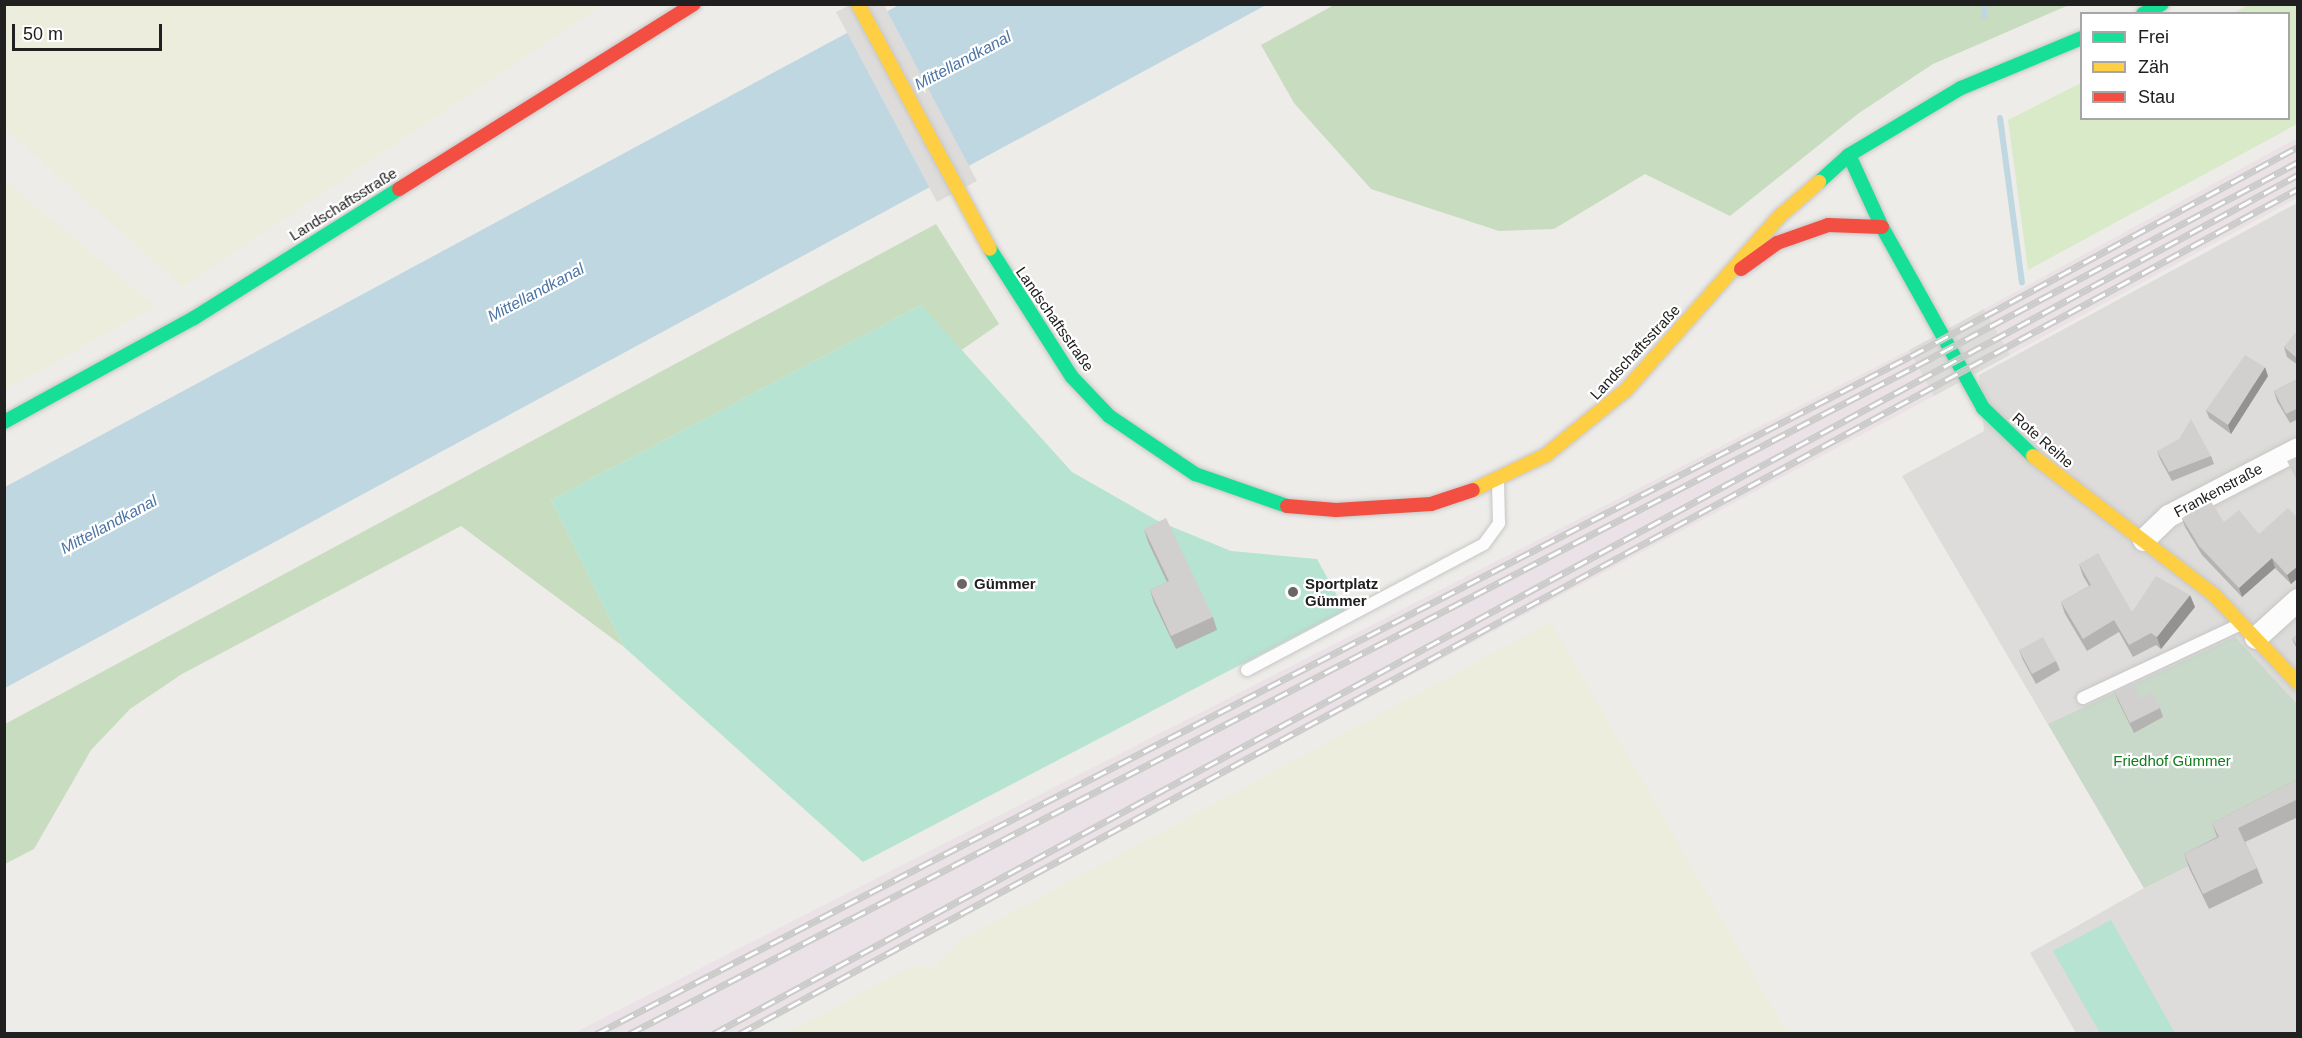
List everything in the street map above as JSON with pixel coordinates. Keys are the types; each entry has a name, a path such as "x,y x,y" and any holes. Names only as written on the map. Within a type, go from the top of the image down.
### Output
{"main road":[{"name":"Landschaftsstraße","path":"4,422 194,318 694,4"},
{"name":"Landschaftsstraße","path":"858,4 1012,289 1072,376 1109,416 1195,474 1288,506 1356,510 1431,504 1497,481 1546,455 1595,418 1780,216 1849,155 1961,88 2080,39"},
{"path":"2147,12 2162,4"},
{"name":"Rote Reihe","path":"1849,155 1882,227 1983,408 2044,466 2144,540 2249,631 2298,683"},
{"path":"1717,285 1778,243 1828,225 1882,227"}],"street":[{"name":"Frankenstraße","path":"2144,540 2169,516 2298,449"},
{"path":"2249,631 2298,600"}],"lane":[{"path":"1247,670 1484,544 1499,523 1497,481"},
{"path":"2083,698 2249,631"}],"shaded area":[{"path":"2297,138 2297,198 2010,355 1984,309"},
{"path":"2297,203 2297,1033 2076,1033 2030,953 2144,888 1902,476 1984,431 1979,375"},
{"path":"1909,350 1934,396 742,1033 574,1033"}],"green space":[{"path":"5,4 602,5 183,287 5,129"},
{"path":"2250,4 2297,5 2297,124 2028,270 2008,120 2080,84 2080,120 2290,120 2290,12 2235,12"},
{"path":"1334,5 2069,5 1933,64 1859,113 1730,216 1645,174 1554,229 1499,231 1371,189 1294,103 1261,45"},
{"path":"4,180 155,306 5,390 4,390"},
{"path":"936,224 999,324 960,351 921,305 551,500 624,647 461,526 182,674 130,709 91,750 34,849 5,864 5,724"},
{"name":"Gümmer","path":"921,305 1072,472 1158,521 1231,551 1317,559 1345,610 863,862 624,647 551,500"},
{"path":"1551,622 1787,1033 787,1033 912,966 936,967 959,941"},
{"name":"Friedhof Gümmer","path":"2235,637 2297,704 2297,795 2216,836 2222,849 2144,888 2048,724"},
{"path":"2111,920 2175,1033 2100,1033 2053,951"}],"water":[{"name":"Mittellandkanal","path":"899,5 1266,5 5,688 5,487"}],"pier":[{"path":"850,5 884,5 977,181 937,202 836,12"},
{"path":"1984,309 2010,355 1934,396 1909,350"}],"building":[{"path":"2295,333 2298,335 2298,359 2284,347"},
{"path":"2245,355 2265,367 2228,425 2206,410"},
{"path":"2298,379 2298,408 2286,414 2274,391"},
{"path":"2191,419 2211,456 2169,472 2157,451 2179,439"},
{"path":"2298,456 2298,483 2287,461"},
{"path":"2210,500 2224,522 2239,510 2259,534 2288,508 2298,518 2298,566 2287,575 2272,558 2239,588 2199,546 2182,518"},
{"path":"1166,518 1213,617 1171,636 1150,590 1169,581 1144,529"},
{"path":"2098,553 2132,612 2156,576 2190,595 2157,637 2151,633 2129,645 2114,620 2083,639 2061,602 2091,585 2079,564"},
{"path":"2298,634 2298,646 2292,639"},
{"path":"2043,637 2056,661 2032,674 2019,650"},
{"path":"2131,682 2140,699 2152,692 2160,708 2130,723 2114,691"},
{"path":"2298,779 2298,799 2238,828 2257,868 2203,894 2184,854 2219,837 2212,823"}],"waterway":[{"path":"1984,4 1984,16"},
{"path":"2000,118 2022,283"}],"railway":[{"path":"596,1034 1911,356 2298,147"},
{"path":"629,1034 1916,366 2298,162"},
{"path":"713,1034 2298,175"},
{"path":"739,1034 2298,189"}],"traffic: fast":[{"path":"2147,12 2162,4"},
{"path":"1819,182 1849,155 1961,88 2080,39"},
{"path":"1849,155 1882,227 1983,408 2033,456"},
{"path":"4,422 194,318 399,189"},
{"path":"990,249 1072,377 1109,416 1195,474 1287,506"}],"traffic: slow":[{"path":"858,4 990,249"},
{"path":"1473,490 1546,455 1626,390 1780,216 1819,182"},
{"path":"2033,456 2213,594 2298,683"}],"traffic: jam":[{"path":"399,189 694,4"},
{"path":"1741,269 1777,243 1828,225 1882,227"},
{"path":"1287,506 1336,510 1431,504 1473,490"}],"place":[{"name":"Gümmer","path":"962,584"},
{"name":"Sportplatz Gümmer","path":"1293,592"}]}
